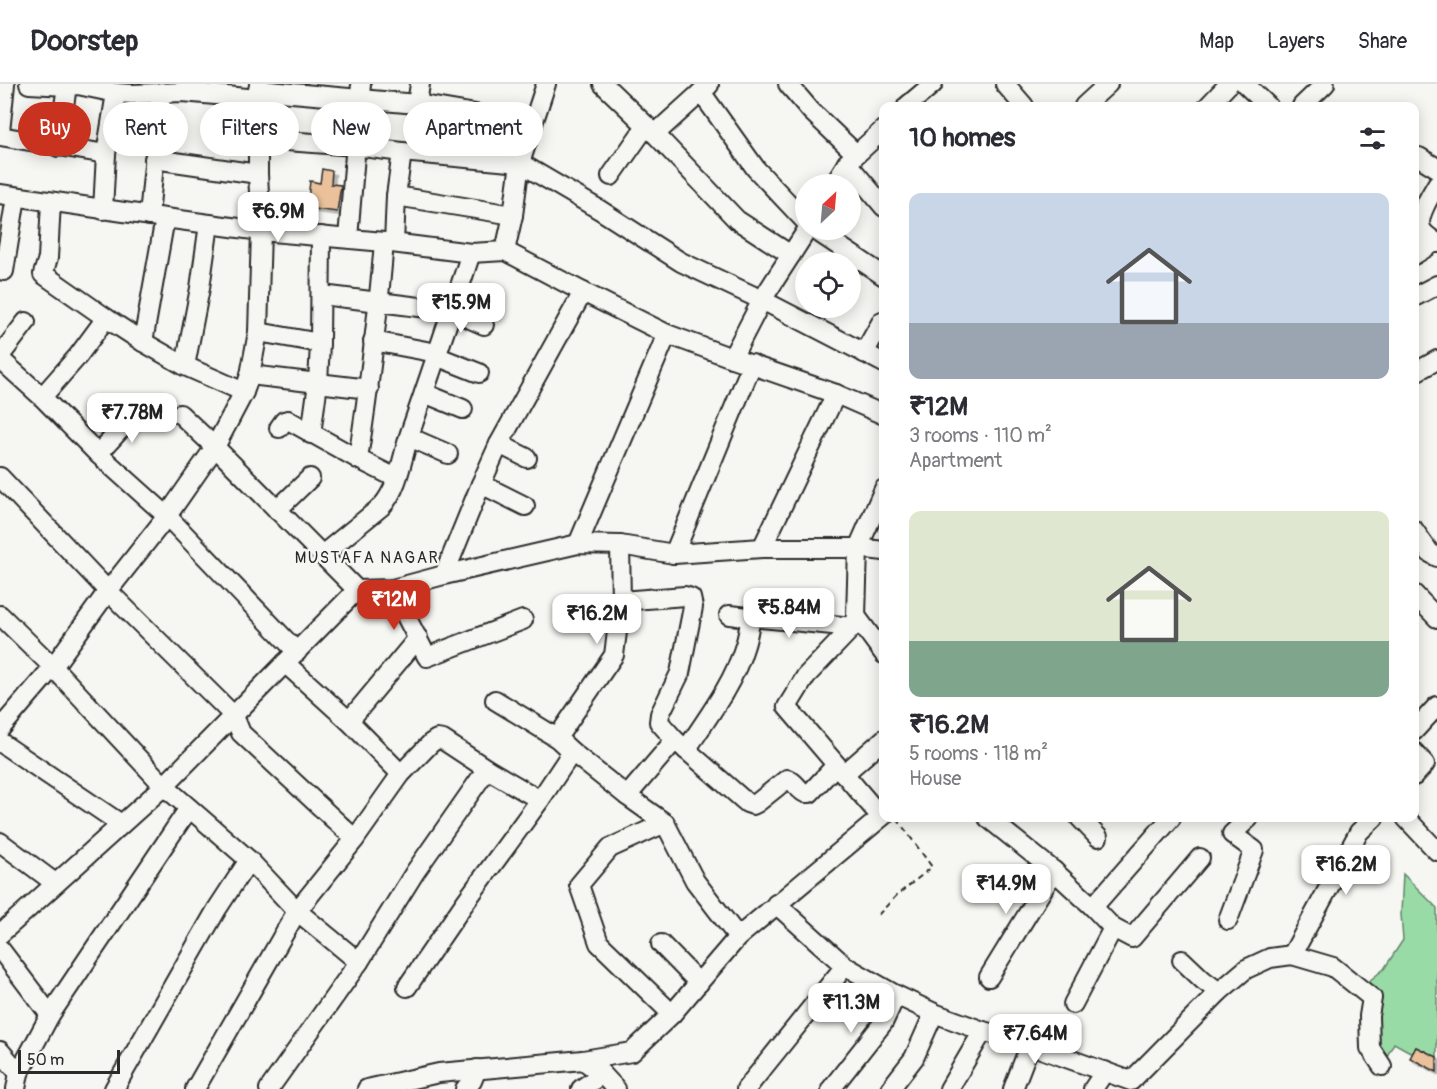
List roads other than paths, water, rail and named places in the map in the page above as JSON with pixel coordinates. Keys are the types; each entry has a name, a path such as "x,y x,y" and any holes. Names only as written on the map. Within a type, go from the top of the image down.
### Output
{"street":[{"path":"5,84 0,134 18,138"},
{"path":"29,84 161,92 185,88 360,92 408,102"},
{"path":"417,102 420,84"},
{"path":"540,102 546,84"},
{"path":"603,84 651,130 737,220 791,255"},
{"path":"788,84 852,159 879,200"},
{"path":"914,99 933,84"},
{"path":"1005,84 1021,102"},
{"path":"1088,102 1108,84"},
{"path":"1212,102 1229,84"},
{"path":"1245,84 1264,102"},
{"path":"1306,102 1325,84"},
{"path":"70,102 74,85"},
{"path":"611,176 651,130 705,88 756,169 795,210"},
{"path":"143,342 157,217 154,159 161,92"},
{"path":"841,174 852,159 879,134"},
{"path":"391,151 520,163 600,210 681,262 762,300 879,360"},
{"path":"358,459 369,390 373,341 402,152"},
{"path":"103,210 106,156"},
{"path":"0,729 53,667 108,591 167,516 215,447 244,392 250,375 258,332 261,231 258,156"},
{"path":"348,238 354,156"},
{"path":"505,251 522,156"},
{"path":"1419,157 1437,168"},
{"path":"154,159 258,174"},
{"path":"1419,252 1436,243 1422,230 1421,215 1437,184"},
{"path":"4,271 8,196 261,231 348,238 471,253 505,251 667,334 836,394 879,413"},
{"path":"396,196 513,215"},
{"path":"51,202 48,258 43,274 143,342 185,366 244,392"},
{"path":"185,366 209,224"},
{"path":"311,434 318,383 322,296 321,236"},
{"path":"732,358 762,300 801,240"},
{"path":"829,240 879,273"},
{"path":"322,555 387,501 471,253"},
{"path":"1419,294 1437,285"},
{"path":"444,575 480,484 499,444 583,292"},
{"path":"322,296 452,311 484,325"},
{"path":"42,397 78,356 106,318"},
{"path":"26,322 0,358 98,454 167,516 349,721 401,774"},
{"path":"864,353 879,326"},
{"path":"258,332 320,343"},
{"path":"578,544 667,334"},
{"path":"373,341 437,354 479,373"},
{"path":"1419,370 1437,360"},
{"path":"674,554 752,364"},
{"path":"250,375 369,390"},
{"path":"424,393 463,409"},
{"path":"762,548 836,394"},
{"path":"98,454 138,410"},
{"path":"180,414 357,590"},
{"path":"279,428 284,421 288,420 396,478"},
{"path":"409,436 448,454"},
{"path":"499,444 527,458"},
{"path":"0,477 108,591 234,716 241,733 355,839"},
{"path":"277,510 310,478"},
{"path":"480,484 525,506"},
{"path":"879,500 858,548 855,622 806,676 787,707 840,770 879,809"},
{"path":"1419,537 1430,553 1437,557"},
{"path":"2,928 164,786 357,590 392,589 578,544 620,546 674,554 762,548 858,548 879,550"},
{"path":"557,738 614,655 621,601 620,546"},
{"path":"392,589 427,657 523,620"},
{"path":"621,601 686,596 691,598 693,607 680,674 660,714 659,722 680,745 747,803 753,805 787,779 791,780 801,792 805,794 810,792 879,743"},
{"path":"1419,599 1437,618"},
{"path":"0,615 53,667 164,786 249,860 297,911 359,962"},
{"path":"729,615 855,622 879,648"},
{"path":"627,796 680,745 721,696 740,659 751,617"},
{"path":"349,721 418,638"},
{"path":"495,700 557,738 627,796 664,823 695,881 738,937"},
{"path":"1419,726 1437,706"},
{"path":"195,1089 297,911 355,839 401,774 431,743 437,739 443,740 540,800"},
{"path":"0,742 121,824"},
{"path":"407,987 572,752"},
{"path":"269,1089 359,962 415,872 487,769"},
{"path":"17,1081 50,1015 189,808"},
{"path":"368,1089 439,1073 584,1060 632,1052 672,1014 738,937 776,904 881,822"},
{"path":"993,822 1054,871 1113,928 1132,938 1200,858"},
{"path":"1084,822 1098,837"},
{"path":"1093,907 1167,822"},
{"path":"1228,920 1254,850 1232,834 1240,822"},
{"path":"1292,955 1359,832 1370,822"},
{"path":"1410,822 1437,850"},
{"path":"664,823 610,848 579,885 599,943 672,1014"},
{"path":"0,842 55,883"},
{"path":"114,1089 211,919 249,860"},
{"path":"989,977 1054,871"},
{"path":"776,904 845,966 896,995 934,1013 1106,1071 1137,1085 1219,992 1246,969 1270,958 1292,955 1333,967 1372,998 1369,1016 1370,1048 1382,1066"},
{"path":"1073,1004 1113,928"},
{"path":"661,944 699,983"},
{"path":"0,949 50,1015"},
{"path":"1182,960 1219,992"},
{"path":"746,1089 845,966"},
{"path":"831,1089 883,1023 896,995"},
{"path":"890,1089 914,1058 934,1013"},
{"path":"949,1089 983,1031"},
{"path":"1014,1089 1030,1045"},
{"path":"0,1051 17,1081"},
{"path":"584,1060 616,1089"},
{"path":"465,1089 472,1082 477,1070"},
{"path":"1093,1089 1106,1071"},
{"path":"581,1089 602,1074"}],"district":[{"name":"MUSTAFA NAGAR","path":"367,558"}]}
